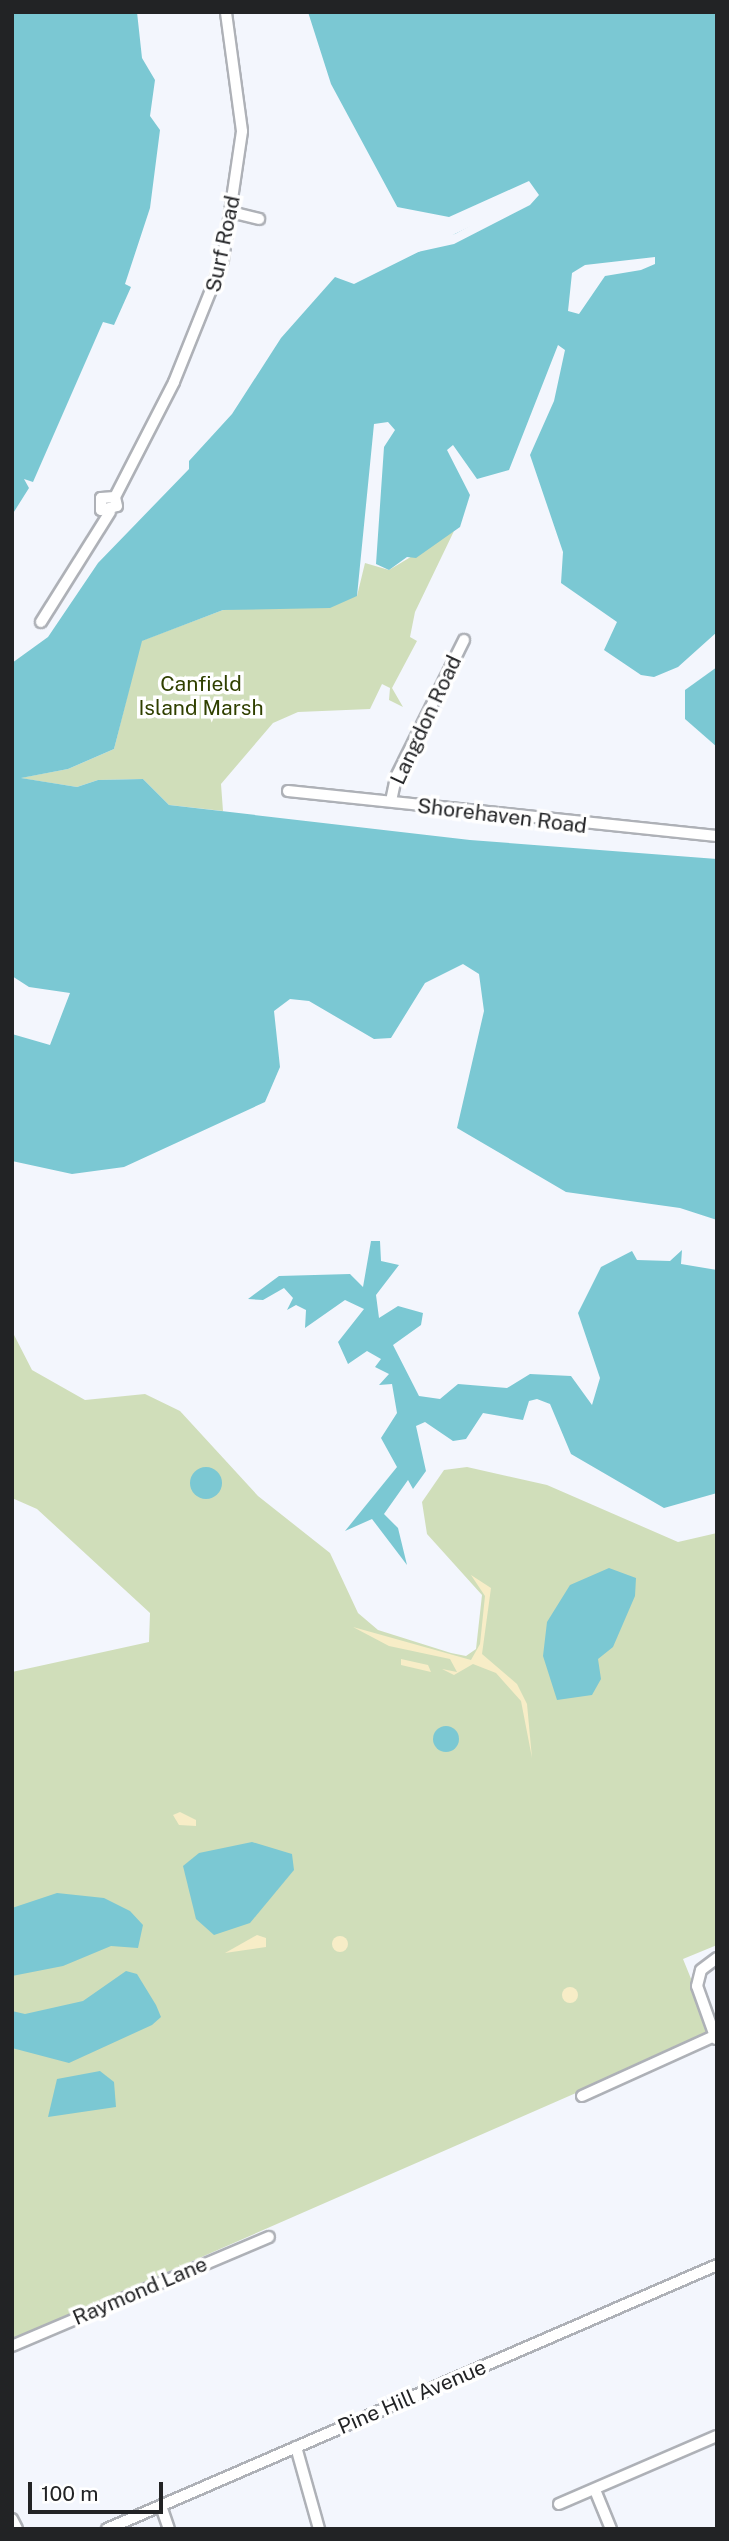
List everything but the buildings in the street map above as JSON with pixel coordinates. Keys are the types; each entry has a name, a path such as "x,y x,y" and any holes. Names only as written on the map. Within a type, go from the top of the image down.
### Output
{"street":[{"name":"Surf Road","path":"41,622 110,512 210,302 231,212 242,123 226,12"},
{"path":"231,212 259,219"},
{"name":"Surf Road","path":"110,512 99,500 115,497"},
{"name":"Langdon Road","path":"391,801 464,640"},
{"name":"Shorehaven Road","path":"288,791 391,801 427,810 717,836"},
{"path":"582,2096 716,2039 698,1976 717,1958"},
{"name":"Raymond Lane","path":"12,2346 269,2237"},
{"name":"Pine Hill Avenue","path":"107,2529 717,2265"},
{"path":"559,2504 717,2436"},
{"path":"296,2448 319,2529"},
{"path":"595,2490 611,2529"},
{"path":"161,2506 169,2529"},
{"path":"12,2519 16,2529"}],"green space":[{"name":"Canfield Island Marsh","path":"454,531 415,612 410,637 417,641 392,688 403,707 389,700 390,688 382,684 370,709 298,712 273,723 221,784 223,811 169,805 143,779 98,780 77,787 20,778 68,769 114,749 141,641 223,610 357,596 365,563 389,570"},
{"path":"12,1331 32,1370 85,1400 145,1394 180,1411 258,1496 330,1553 358,1613 378,1630 451,1653 466,1656 476,1649 482,1595 427,1534 422,1502 444,1470 467,1467 547,1485 678,1542 717,1533 717,1945 683,1959 713,2033 12,2340 12,1672 149,1642 150,1613 37,1509 12,1498"}],"sand":[{"path":"471,1575 491,1588 482,1654 517,1684 527,1704 532,1758 521,1701 496,1673 473,1664 454,1675 442,1669 457,1672 450,1659 389,1646 353,1627 471,1660 480,1644 485,1596"},
{"path":"401,1659 428,1665 431,1672 401,1665"},
{"path":"180,1812 196,1820 196,1826 179,1825 173,1815"},
{"path":"257,1935 266,1938 266,1947 225,1953"},
{"path":"337,1936 343,1936 348,1944 346,1950 337,1952 332,1947 332,1941"},
{"path":"570,1987 576,1989 576,2001 570,2003 564,2001 562,1995 564,1989"}],"water":[{"path":"12,12 137,12 142,58 155,80 150,116 160,130 150,208 125,284 131,287 114,325 103,322 33,482 24,479 29,488 12,515"},
{"path":"308,12 717,12 717,632 678,667 654,677 641,675 604,650 617,622 561,583 563,552 530,455 554,401 565,350 558,345 509,470 477,479 453,445 447,450 470,495 460,527 416,558 407,557 389,570 376,564 384,447 395,430 388,422 374,424 357,596 330,608 223,610 142,641 114,749 68,769 21,778 77,787 98,780 143,779 169,805 470,840 717,859 717,1220 680,1208 566,1192 457,1128 484,1011 479,974 463,964 425,983 391,1038 374,1039 309,1001 290,999 274,1011 280,1067 265,1102 124,1167 72,1174 12,1161 12,1034 50,1045 70,993 29,987 12,976 12,663 48,637 98,563 189,469 189,461 232,414 281,338 335,277 354,284 533,195 517,192 458,220 400,212 331,84"},
{"path":"717,667 717,747 685,719 685,690"},
{"path":"371,1241 380,1241 381,1261 399,1265 376,1295 379,1318 398,1306 423,1313 421,1325 393,1345 419,1396 440,1399 458,1384 507,1388 530,1374 571,1376 592,1405 600,1378 578,1313 601,1267 632,1251 637,1260 670,1261 682,1250 681,1264 717,1270 717,1493 664,1508 571,1454 550,1404 537,1399 529,1401 523,1420 483,1413 466,1439 453,1441 425,1422 416,1426 426,1471 413,1489 408,1480 384,1514 398,1528 407,1565 372,1519 345,1531 397,1467 381,1438 397,1413 392,1384 379,1385 389,1374 375,1367 381,1359 367,1351 348,1364 338,1342 364,1309 345,1300 305,1328 306,1310 296,1305 287,1310 293,1298 284,1288 263,1300 248,1299 279,1276 350,1274 363,1287"},
{"path":"206,1467 218,1471 222,1483 218,1495 206,1499 194,1495 190,1483 194,1471"},
{"path":"609,1568 636,1578 635,1596 613,1647 598,1659 601,1679 592,1695 557,1700 543,1656 547,1622 570,1585"},
{"path":"446,1726 455,1730 459,1739 455,1748 446,1752 437,1748 433,1739 437,1730"},
{"path":"252,1842 292,1854 294,1870 250,1923 214,1935 196,1919 183,1866 199,1853"},
{"path":"57,1893 104,1898 130,1911 143,1925 138,1948 111,1946 63,1966 12,1976 12,1908"},
{"path":"126,1971 137,1974 156,2005 161,2017 152,2025 69,2063 12,2048 12,2011 25,2014 83,2001"},
{"path":"100,2071 114,2082 116,2107 48,2117 57,2079"}],"pier":[{"path":"529,181 539,195 530,205 454,244 413,253 425,239 455,234 527,194 459,223 399,216 392,206 449,217"},
{"path":"655,257 655,264 641,270 605,276 579,314 568,311 572,273 585,265"}]}
